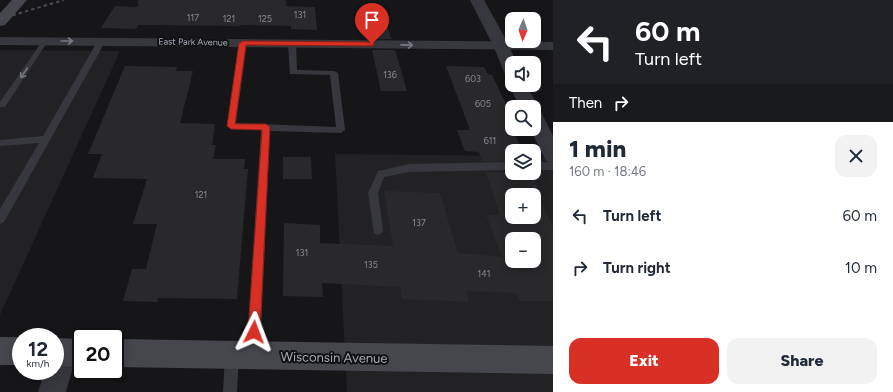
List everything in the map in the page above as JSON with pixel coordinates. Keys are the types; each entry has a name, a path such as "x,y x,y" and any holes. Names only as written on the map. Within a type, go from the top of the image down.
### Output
{"main road":[{"path":"0,22 20,0"},
{"path":"0,351 12,351"},
{"name":"Wisconsin Avenue","path":"124,353 553,360"}],"street":[{"path":"477,0 505,56"},
{"name":"East Park Avenue","path":"0,41 553,46"},
{"path":"543,126 553,155"},
{"path":"52,392 67,353"}],"lane":[{"path":"2,105 46,41"},
{"path":"0,219 101,42"},
{"path":"243,43 231,126 341,130 334,73 293,72 292,43"},
{"path":"230,392 242,355 266,127"},
{"path":"0,144 46,139"},
{"path":"378,230 373,192 381,174 410,168 505,166"},
{"path":"541,166 553,166"}],"shaded area":[{"path":"0,50 120,51 0,315"},
{"path":"335,154 505,156 505,180 541,180 541,157 553,157 553,392 347,392"}],"building":[{"path":"138,0 286,0 286,6 315,7 317,30 291,29 291,26 240,25 138,25 136,29 101,28 115,6 138,7"},
{"path":"360,9 383,9 391,39 369,39"},
{"path":"372,50 395,50 407,91 381,91"},
{"path":"125,66 177,67 176,71 193,71 180,123 215,124 212,145 216,145 213,159 245,159 244,169 248,169 237,299 158,298 157,302 123,301 132,269 146,269 157,224 133,224 147,179 93,178 102,154 88,154"},
{"path":"446,66 484,67 488,74 492,75 505,102 505,136 516,136 520,144 505,144 505,161 482,161 479,152 465,151 457,130 470,130"},
{"path":"283,157 311,157 312,179 283,179"},
{"path":"486,172 505,172 505,180 534,180 538,188 505,188 505,224 541,224 541,202 553,227 553,301 519,301 516,293 467,291 469,302 402,299 400,287 322,283 323,297 283,296 284,223 320,225 320,243 393,246 384,191 440,193 458,253 502,257 486,215 500,215"}],"railway":[{"path":"0,19 64,0"}],"route":[{"path":"254,332 266,127 231,126 243,43 372,44"}]}
